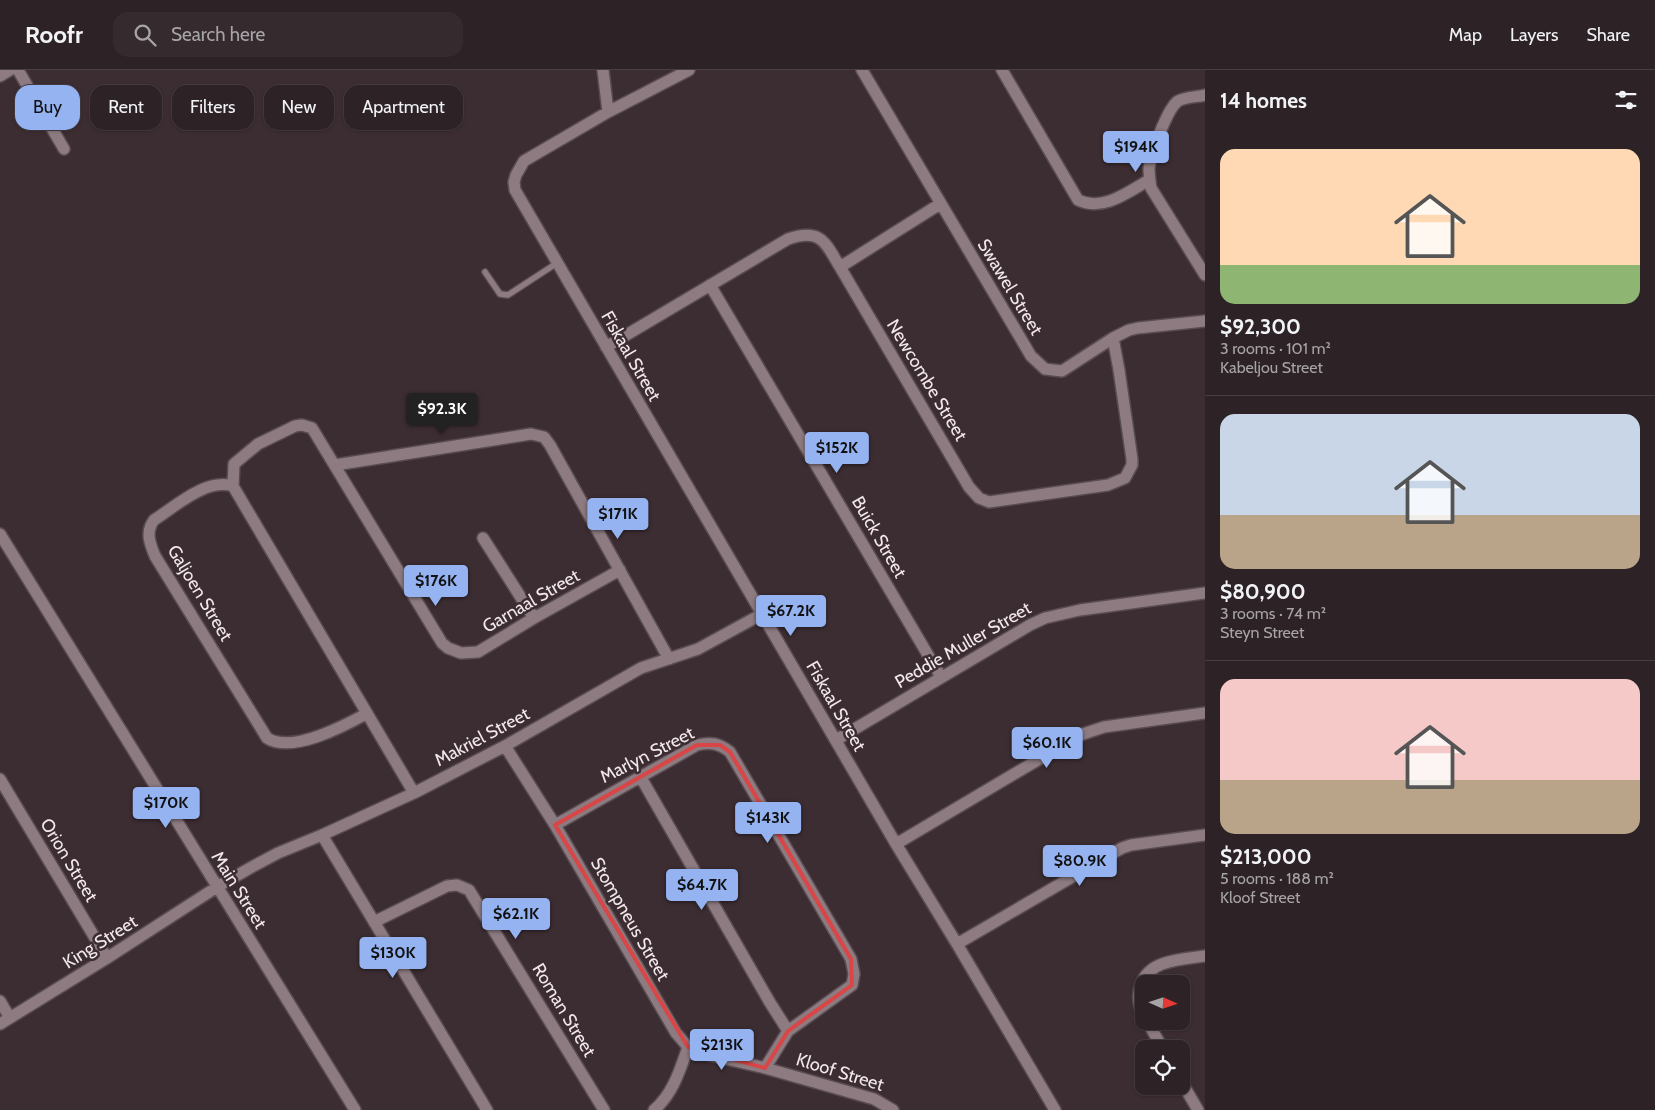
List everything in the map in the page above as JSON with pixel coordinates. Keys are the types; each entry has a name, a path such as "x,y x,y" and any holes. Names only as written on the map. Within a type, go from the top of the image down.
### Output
{"street":[{"path":"0,76 10,70"},
{"path":"18,70 64,149"},
{"path":"602,70 608,112 689,70"},
{"name":"Swawel Street","path":"862,70 940,204 1038,365 1045,369 1062,371 1113,338 1129,330 1205,321"},
{"path":"1002,70 1078,200 1091,205 1100,204 1115,199 1149,180"},
{"path":"1205,96 1180,100 1169,112 1152,156 1149,180 1151,188 1205,276"},
{"name":"Fiskaal Street","path":"608,112 524,161 516,175 515,190 896,844 1055,1110"},
{"path":"840,267 940,204"},
{"name":"Newcombe Street","path":"606,347 788,239 798,236 813,236 824,240 969,487 980,498 989,502 1108,485 1125,478 1132,466 1132,459 1113,338"},
{"name":"Buick Street","path":"710,285 941,677"},
{"name":"Garnaal Street","path":"232,486 234,464 258,444 295,426 302,425 312,428 442,643 461,654 474,654 620,570"},
{"path":"335,465 531,434 544,438 550,445 668,659"},
{"name":"Galjoen Street","path":"232,486 220,484 202,489 154,520 148,536 155,556 267,738 280,743 298,743 344,726 366,714"},
{"path":"232,486 414,793"},
{"name":"Main Street","path":"0,534 355,1110"},
{"path":"483,538 534,618"},
{"name":"Peddie Muller Street","path":"836,740 1030,625 1046,618 1080,610 1205,593"},
{"name":"Makriel Street","path":"217,887 278,853 414,793 505,746 641,668 709,644 762,614"},
{"path":"896,844 1090,730 1205,713"},
{"name":"Marlyn Street","path":"555,825 697,745 713,743 720,745 730,752 851,959 854,974 852,985 788,1031 765,1068"},
{"name":"Stompneus Street","path":"505,746 555,825 676,1033 688,1047"},
{"path":"640,776 788,1031"},
{"name":"Orion Street","path":"0,780 107,958"},
{"path":"322,835 487,1110"},
{"path":"957,944 1122,848 1131,845 1205,835"},
{"name":"Roman Street","path":"374,922 447,886 457,885 469,890 604,1110"},
{"name":"King Street","path":"0,1024 217,887"},
{"path":"1146,975 1149,971 1163,963 1205,956"},
{"path":"0,1001 10,1018"},
{"path":"654,1110 667,1096 677,1077 688,1047"},
{"name":"Kloof Street","path":"688,1047 709,1055 765,1068 874,1099 893,1110"},
{"path":"1189,1095 1198,1110"}],"lane":[{"path":"485,272 500,294 508,295 557,263"}],"highlighted area":[{"path":"697,745 720,745 730,752 851,959 852,985 788,1031 765,1068 688,1047 555,825"}]}
